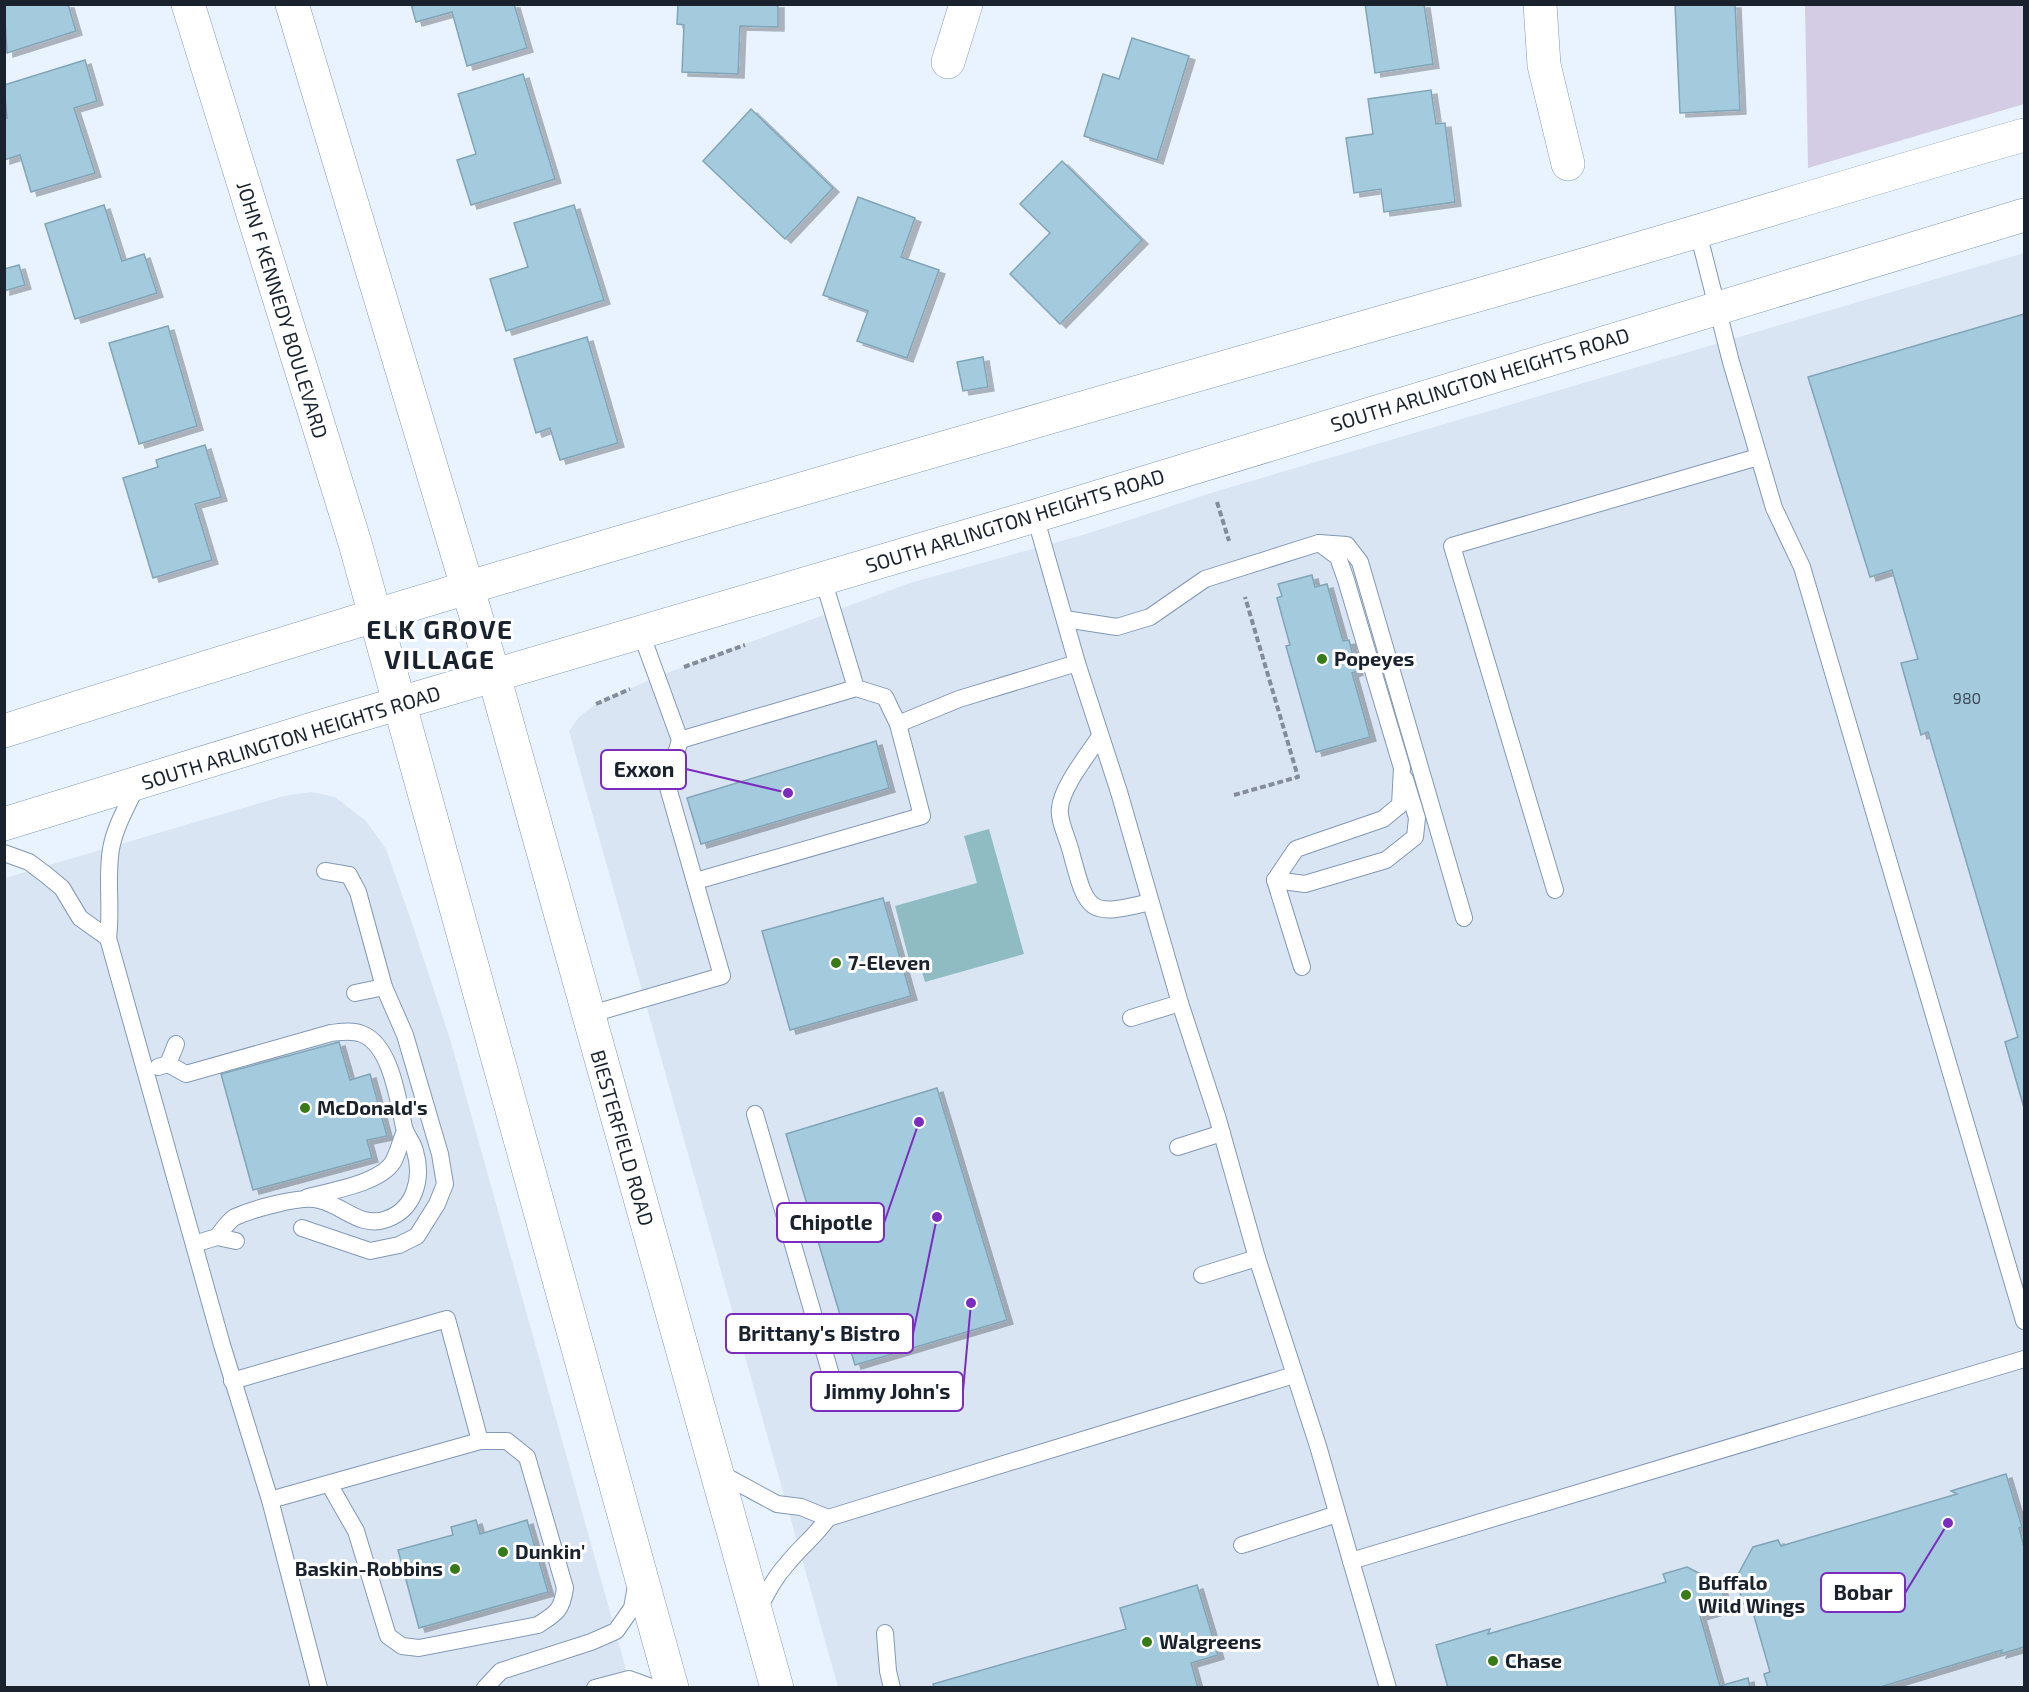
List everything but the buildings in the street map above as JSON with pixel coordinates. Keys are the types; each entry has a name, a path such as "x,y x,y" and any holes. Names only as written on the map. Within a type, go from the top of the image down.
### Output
{"main road":[{"name":"JOHN F KENNEDY BOULEVARD","path":"188,4 355,543 375,616"},
{"path":"292,4 469,587"},
{"path":"948,62 966,4"},
{"path":"1540,4 1544,66 1568,164"},
{"path":"4,731 469,587 1086,405 1698,232 2025,135"},
{"name":"SOUTH ARLINGTON HEIGHTS ROAD","path":"4,824 399,704 1035,516 2025,215"},
{"name":"BIESTERFIELD ROAD","path":"469,587 777,1688"},
{"path":"375,616 672,1688"}],"lane":[{"path":"1698,232 1758,457 1774,508 1802,567 2025,1321"},
{"path":"1556,890 1452,546 1758,457"},
{"path":"1035,516 1180,1003 1222,1133 1257,1258 1318,1446 1388,1688"},
{"path":"1065,619 1117,627 1150,617 1205,579 1319,543 1347,545 1360,562 1464,918"},
{"path":"1275,880 1305,884 1386,860 1401,851 1415,837 1417,818 1338,557 1319,543"},
{"path":"823,579 856,688"},
{"path":"588,1014 722,976 666,784 680,740 641,633"},
{"path":"898,724 959,699 1077,663"},
{"path":"680,740 856,688 885,697 898,724 922,816 696,881"},
{"path":"1100,736 1066,789 1059,809 1083,896 1097,908 1113,912 1150,902"},
{"path":"1275,880 1296,849 1383,819 1400,805 1402,768"},
{"path":"138,784 116,830 111,847 112,911 108,938 232,1381 270,1500 320,1688"},
{"path":"4,853 29,862 45,874 62,888 80,918 108,938"},
{"path":"302,1228 315,1230 370,1251 399,1245 417,1236 437,1204 446,1184 440,1154 405,1035 384,987 358,892 350,875 326,871"},
{"path":"1275,880 1302,967"},
{"path":"355,993 384,987"},
{"path":"1131,1018 1180,1003"},
{"path":"145,1070 168,1064 186,1074 331,1034 347,1032 363,1034 381,1050 398,1096 405,1131 415,1149 419,1167 418,1185 410,1203 400,1213 385,1220 372,1222 345,1214 321,1200 304,1198"},
{"path":"168,1064 176,1044"},
{"path":"754,1114 838,1399"},
{"path":"217,1237 233,1218 362,1182 381,1173 393,1162 405,1131"},
{"path":"1178,1147 1222,1133"},
{"path":"194,1244 217,1237 236,1241"},
{"path":"1202,1275 1257,1258"},
{"path":"232,1381 447,1319 480,1441"},
{"path":"1352,1561 2025,1359"},
{"path":"756,1614 776,1578 800,1550 812,1540 828,1518 1294,1375"},
{"path":"270,1500 480,1441 507,1441 527,1456 565,1588 562,1605 554,1615 538,1625 419,1648 402,1646 388,1636 356,1531 329,1484"},
{"path":"715,1470 777,1504 801,1508 828,1518"},
{"path":"1242,1545 1337,1514"},
{"path":"485,1688 501,1671 591,1642 616,1630 632,1608 639,1568"},
{"path":"885,1633 888,1671 892,1688"},
{"path":"595,1688 629,1679 650,1684 654,1688"}],"path":[{"path":"1214,492 1298,777 1234,795"}],"shaded area":[{"path":"1805,5 2024,5 2024,104 1808,168"},
{"path":"2024,253 2024,1687 838,1687 569,731 579,717 596,704 656,677 910,583 1083,535 1214,492"},
{"path":"312,792 335,797 366,821 386,849 450,1039 631,1687 5,1688 5,878 284,796"}],"water":[{"path":"989,829 1024,954 925,982 920,965 911,967 895,906 977,883 964,836"}],"place":[{"name":"Popeyes","path":"1322,659"},
{"name":"Exxon","path":"788,793"},
{"name":"7-Eleven","path":"836,963"},
{"name":"McDonald's","path":"305,1108"},
{"name":"Chipotle","path":"919,1122"},
{"name":"Brittany's Bistro","path":"937,1217"},
{"name":"Jimmy John's","path":"971,1303"},
{"name":"Bobar","path":"1948,1523"},
{"name":"Dunkin'","path":"503,1552"},
{"name":"Baskin-Robbins","path":"455,1569"},
{"name":"Buffalo Wild Wings","path":"1686,1595"},
{"name":"Walgreens","path":"1147,1642"},
{"name":"Chase","path":"1493,1661"}],"district":[{"name":"ELK GROVE VILLAGE","path":"440,645"}]}
